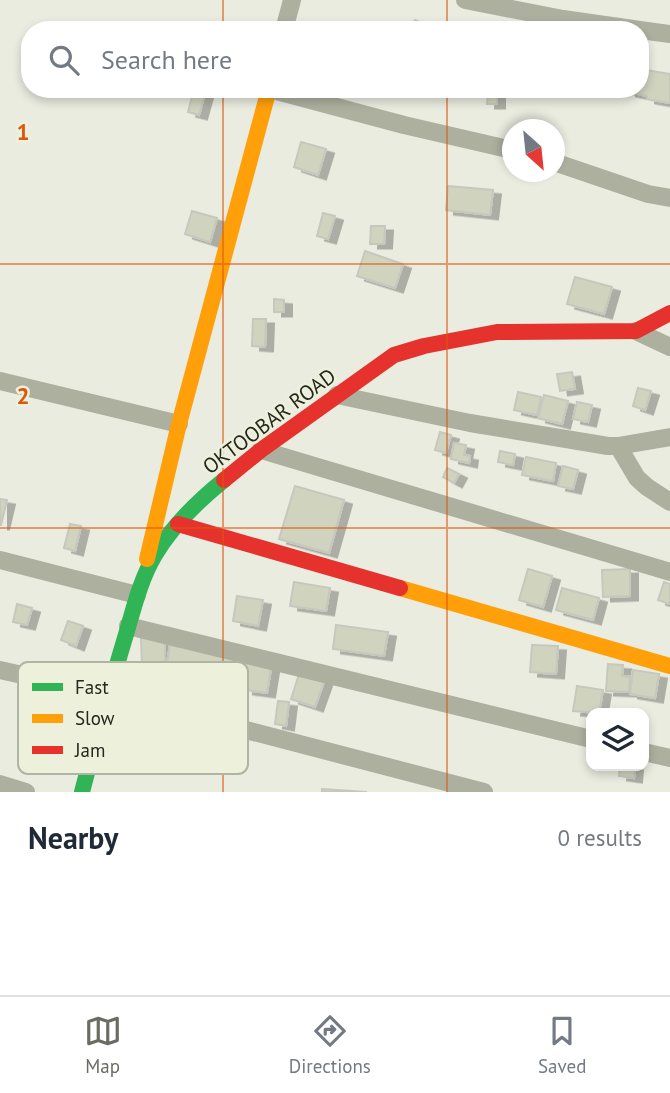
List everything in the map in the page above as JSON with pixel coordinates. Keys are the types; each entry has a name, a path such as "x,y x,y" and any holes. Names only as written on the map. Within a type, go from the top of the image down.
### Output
{"street":[{"path":"287,21 292,0"},
{"path":"465,0 577,21"},
{"path":"649,31 670,34"},
{"path":"0,560 140,588 179,424 267,98"},
{"path":"303,98 502,147"},
{"path":"565,165 648,194 670,198"},
{"name":"OKTOOBAR ROAD","path":"117,662 140,588 156,553 178,524 204,496 261,450 394,355 424,346 497,332 636,331 670,313"},
{"path":"636,331 670,347"},
{"path":"0,381 179,424"},
{"path":"338,395 470,423 608,446 670,437"},
{"path":"618,446 637,478 670,502"},
{"path":"261,450 670,572"},
{"path":"178,524 670,666"},
{"path":"128,626 586,738"},
{"path":"0,670 18,674"},
{"path":"248,730 484,792"},
{"path":"649,753 670,758"},
{"name":"OKTOOBAR ROAD","path":"82,792 87,774"},
{"path":"0,784 26,792"}],"building":[{"path":"649,70 670,74 670,103 647,99"},
{"path":"192,98 204,98 199,115 188,112"},
{"path":"488,98 497,98 497,104 487,104"},
{"path":"301,142 326,149 318,175 294,167"},
{"path":"448,186 493,190 490,215 446,210"},
{"path":"192,211 217,218 210,242 185,234"},
{"path":"323,213 335,216 328,239 317,236"},
{"path":"371,226 385,226 384,244 370,244"},
{"path":"365,251 403,264 395,288 357,276"},
{"path":"575,277 612,287 604,314 567,304"},
{"path":"274,299 284,300 284,312 274,312"},
{"path":"253,319 266,319 265,347 252,346"},
{"path":"572,372 575,389 560,391 557,374"},
{"path":"638,388 651,391 645,410 633,406"},
{"path":"518,392 541,397 537,415 514,410"},
{"path":"544,395 568,401 562,424 538,418"},
{"path":"577,402 592,405 588,422 573,419"},
{"path":"440,432 451,435 446,453 435,450"},
{"path":"454,443 466,445 464,455 470,456 469,463 451,459"},
{"path":"500,451 515,454 513,465 498,462"},
{"path":"526,457 556,463 553,481 522,475"},
{"path":"563,466 578,470 573,489 558,486"},
{"path":"447,468 459,474 454,483 443,477"},
{"path":"295,486 344,500 329,553 279,539"},
{"path":"0,499 7,500 1,525 0,525"},
{"path":"70,524 81,526 75,551 64,548"},
{"path":"528,569 552,576 543,607 519,600"},
{"path":"630,569 630,596 603,597 602,570"},
{"path":"294,582 330,588 326,611 290,606"},
{"path":"664,582 670,584 670,604 658,600"},
{"path":"562,588 599,598 593,620 556,610"},
{"path":"237,596 263,600 258,626 233,621"},
{"path":"17,604 32,608 27,625 13,622"},
{"path":"68,621 83,626 76,646 61,640"},
{"path":"336,625 388,632 384,656 333,649"},
{"path":"165,637 165,662 142,662 141,638"},
{"path":"170,645 272,662 267,693 248,690 248,662 167,662"},
{"path":"532,645 558,646 556,674 530,672"},
{"path":"608,664 623,665 622,676 630,677 629,692 606,691"},
{"path":"633,670 659,674 655,698 630,694"},
{"path":"300,671 325,679 315,707 291,699"},
{"path":"577,686 603,690 600,708 586,708 586,712 573,711"},
{"path":"278,701 289,702 286,726 275,724"},
{"path":"620,771 635,771 634,778 619,776"},
{"path":"322,789 367,792 322,792"}],"traffic: fast":[{"path":"118,662 149,565 177,524 224,480"},
{"path":"82,792 87,774"}],"traffic: slow":[{"path":"147,559 179,424 267,98"},
{"path":"400,588 670,666"}],"traffic: jam":[{"path":"224,480 261,450 394,355 424,346 497,332 636,331 670,313"},
{"path":"178,524 400,588"}]}
